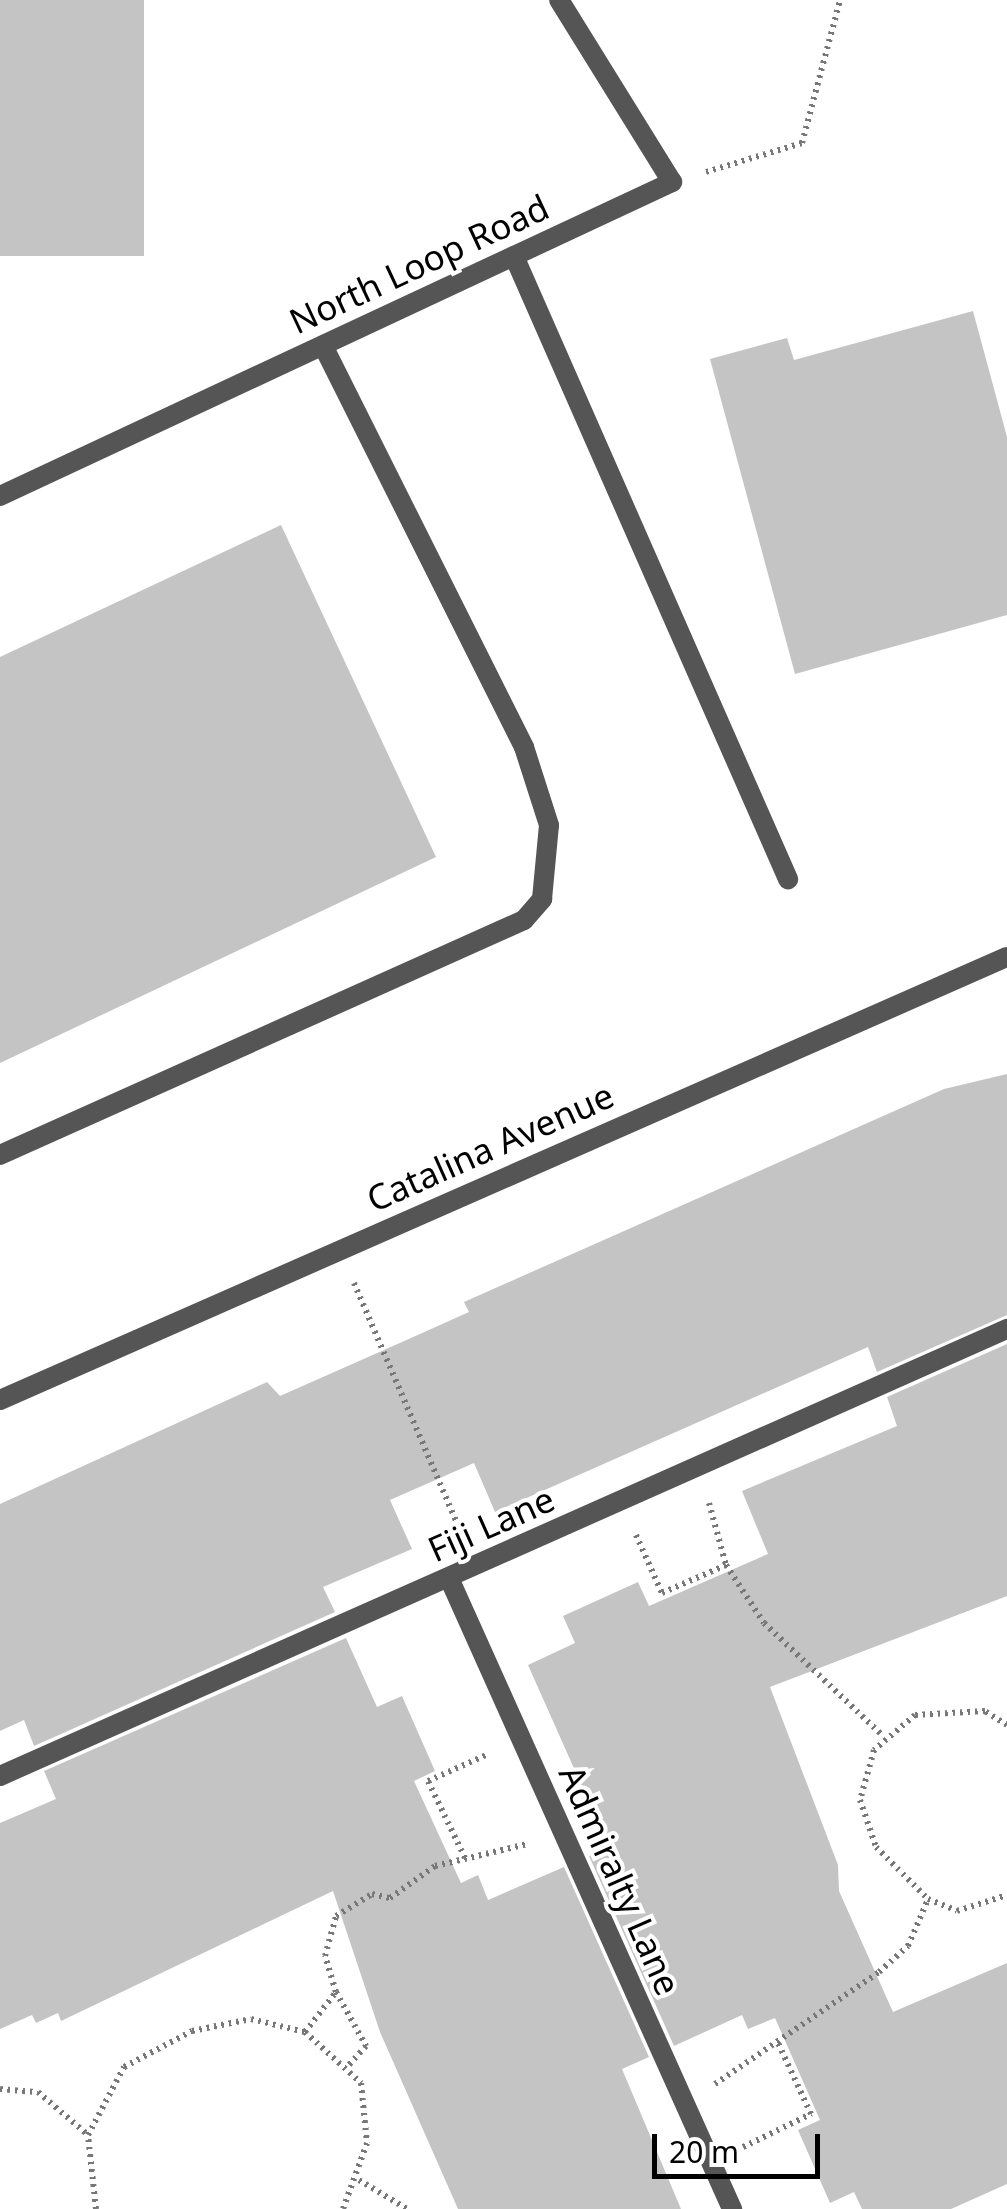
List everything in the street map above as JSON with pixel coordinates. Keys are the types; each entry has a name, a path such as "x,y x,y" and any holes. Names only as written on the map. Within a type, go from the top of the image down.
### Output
{"street":[{"path":"560,0 672,182"},
{"name":"North Loop Road","path":"0,496 672,182"},
{"path":"514,256 788,880"},
{"path":"0,1155 524,920 542,900 549,825 524,747 322,345"},
{"name":"Catalina Avenue","path":"0,1400 1007,956"},
{"name":"Fiji Lane","path":"0,1776 1007,1329"},
{"name":"Admiralty Lane","path":"449,1578 732,2209"}],"path":[{"path":"672,182 802,143 840,0"},
{"path":"340,1249 476,1567"},
{"path":"696,1468 726,1565 794,1657 883,1736"},
{"path":"622,1501 662,1592 726,1565"},
{"path":"1007,1725 985,1711 915,1715 883,1736 863,1780 864,1824 928,1899 956,1911 1007,1895"},
{"path":"465,1858 428,1781 522,1739"},
{"path":"348,2066 366,2046 336,1992 326,1956 336,1916 465,1858 498,1855 560,1827"},
{"path":"683,2100 778,2043 908,1946 928,1899"},
{"path":"304,2032 336,1992"},
{"path":"96,2209 88,2135 124,2068 158,2045 222,2021 304,2032 348,2066 366,2100 359,2180 343,2209"},
{"path":"711,2162 810,2114 778,2043"},
{"path":"0,2089 38,2092 88,2135"},
{"path":"359,2180 407,2209"}],"building":[{"path":"0,0 144,0 144,256 0,256"},
{"path":"973,311 1007,437 1007,615 795,674 710,359 787,338 794,360"},
{"path":"281,525 436,857 0,1063 0,657"},
{"path":"1007,1074 1007,1315 877,1372 868,1347 495,1512 474,1463 390,1500 412,1549 323,1587 335,1612 34,1746 24,1720 0,1731 0,1504 267,1382 280,1396 469,1312 464,1302 944,1089"},
{"path":"1007,1344 1007,1596 770,1687 838,1865 839,1891 893,2012 1007,1963 1007,2184 951,2209 862,2209 854,2192 830,2203 798,2130 820,2120 775,2018 748,2029 742,2015 674,2046 589,1856 609,1847 528,1665 575,1643 563,1616 638,1582 649,1606 768,1554 742,1491 897,1426 887,1397"},
{"path":"346,1638 377,1707 402,1696 435,1771 414,1781 461,1883 478,1875 488,1900 564,1867 649,2057 622,2069 681,2209 458,2209 380,2032 333,1891 61,2021 58,2013 36,2023 32,2015 0,2029 0,1823 56,1799 44,1771"}]}
